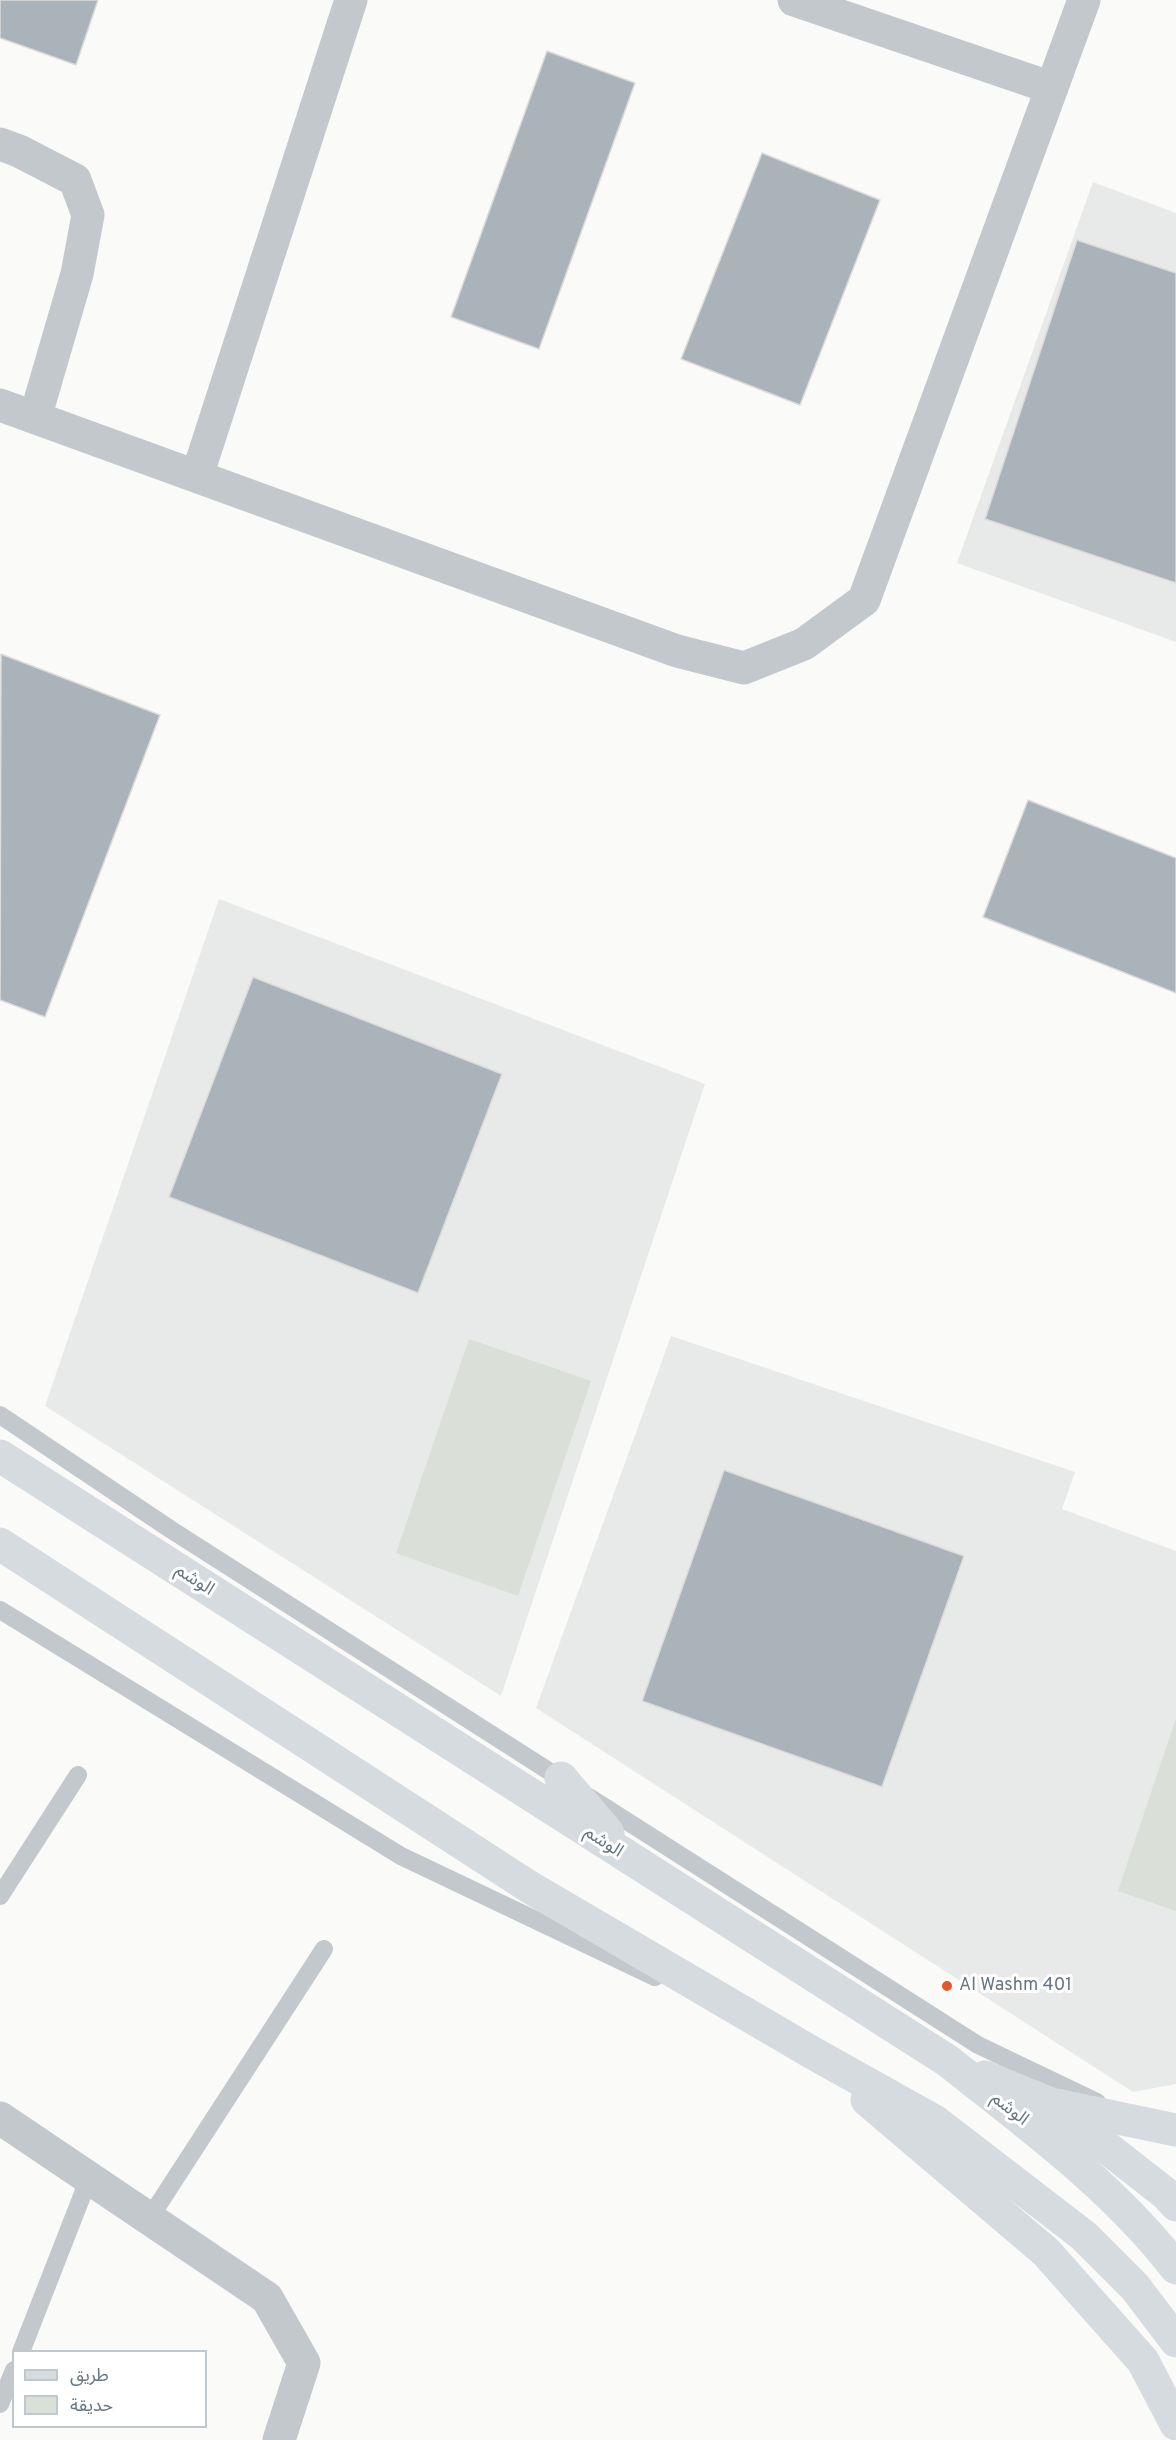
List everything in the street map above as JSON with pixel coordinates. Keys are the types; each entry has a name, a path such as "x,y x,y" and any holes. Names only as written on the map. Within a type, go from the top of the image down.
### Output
{"main road":[{"name":"الوشم","path":"0,1456 948,2061 1065,2154 1152,2237 1176,2268"},
{"path":"0,1544 531,1888 811,2052 936,2122 1084,2236 1136,2287 1176,2341"},
{"path":"561,1778 633,1862"},
{"path":"811,2052 1046,2252 1143,2361 1176,2424"},
{"path":"948,2061 1051,2104 1176,2130"},
{"path":"1051,2104 1166,2194 1176,2205"}],"street":[{"path":"196,476 351,0"},
{"path":"794,0 1052,88"},
{"path":"0,405 677,651 744,668 804,644 864,600 1084,0"},
{"path":"0,144 19,151 75,180 88,214 77,274 35,418"},
{"path":"0,2118 267,2298 304,2363 279,2440"}],"lane":[{"path":"0,1415 170,1529 978,2045 1137,2121"},
{"path":"0,1610 401,1856 811,2052"},
{"path":"0,1896 78,1775"},
{"path":"149,2219 324,1948"},
{"path":"22,2350 89,2178"},
{"path":"0,2404 12,2375"}],"shaded area":[{"path":"1093,182 1176,213 1176,642 957,563"},
{"path":"219,899 705,1084 501,1696 45,1406"},
{"path":"671,1336 1075,1472 1062,1509 1176,1551 1176,2084 1133,2092 536,1708"}],"green space":[{"path":"469,1339 591,1381 518,1596 396,1553"},
{"path":"1176,1718 1176,1911 1118,1891"}],"building":[{"path":"0,0 98,0 76,65 0,38"},
{"path":"547,51 635,83 539,349 451,317"},
{"path":"762,153 880,200 800,405 681,359"},
{"path":"1077,240 1176,273 1176,583 985,519"},
{"path":"1,654 160,715 45,1017 0,1000"},
{"path":"1028,800 1176,858 1176,993 983,917"},
{"path":"253,977 502,1074 418,1293 169,1197"},
{"path":"724,1470 964,1556 882,1787 642,1701"}],"place":[{"name":"Al Washm 401","path":"947,1986"}]}
